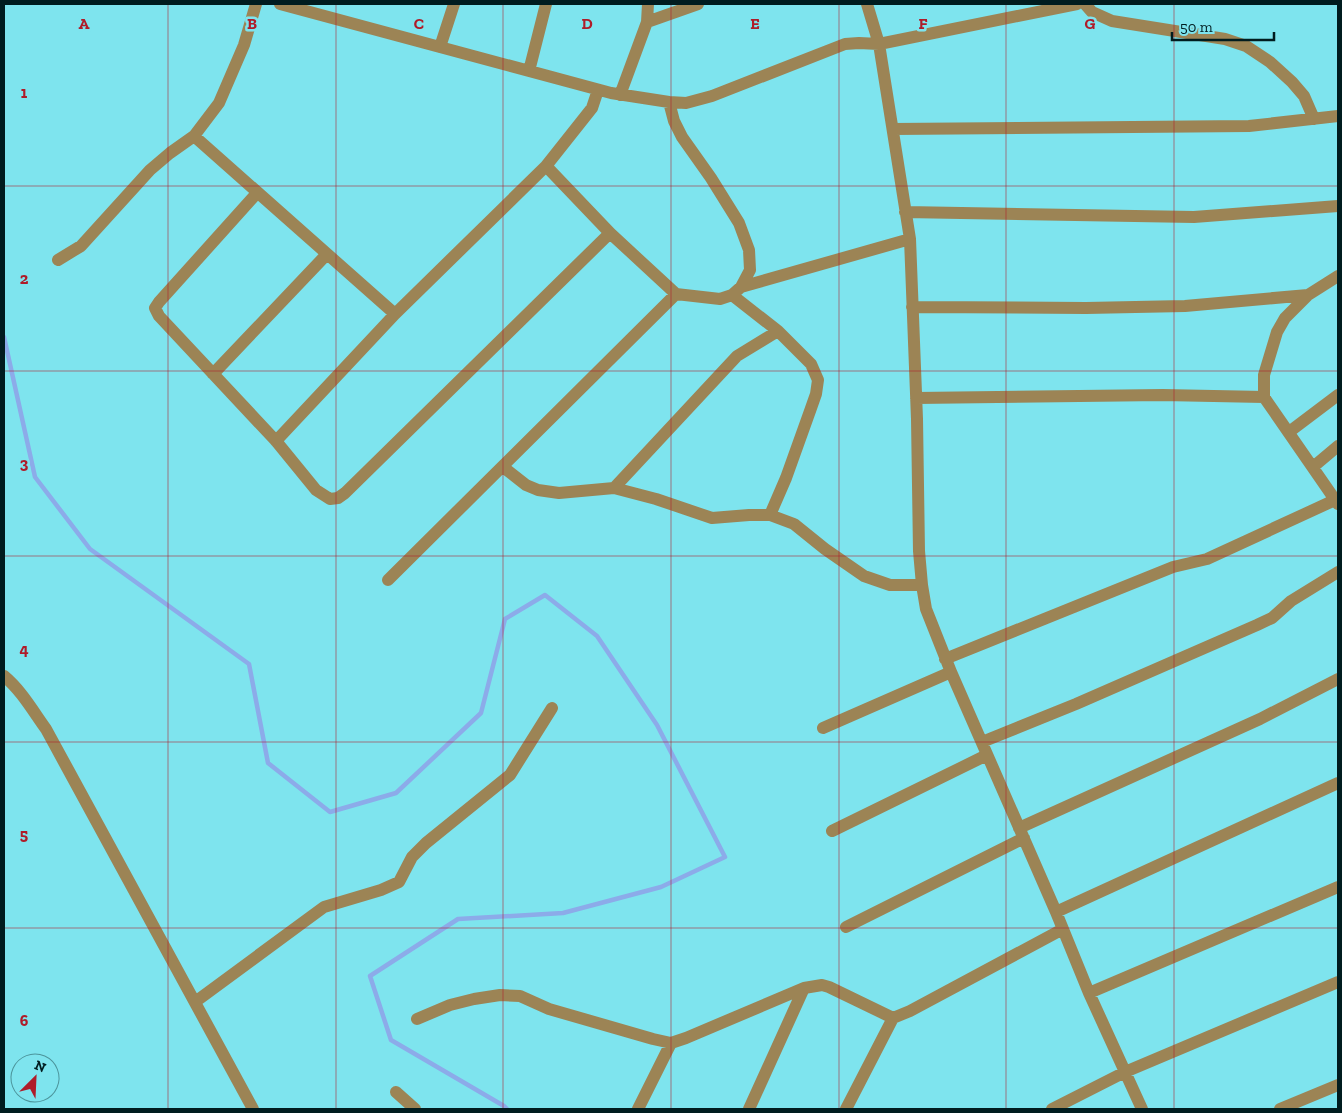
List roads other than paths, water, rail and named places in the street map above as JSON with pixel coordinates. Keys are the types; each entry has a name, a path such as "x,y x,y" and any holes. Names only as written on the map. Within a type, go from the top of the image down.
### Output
{"street":[{"path":"58,260 81,246 150,170 194,136 219,103 244,45 256,4"},
{"path":"280,4 598,90 620,95 686,103 712,96 845,44 879,44 1077,4"},
{"path":"440,48 454,4"},
{"path":"529,71 546,4"},
{"path":"620,95 646,22 648,4"},
{"path":"646,22 698,4"},
{"path":"866,4 879,44 910,239 919,551 926,609 945,659 1063,928 1089,993 1142,1109"},
{"path":"1085,4 1092,12 1112,21 1225,39 1246,46 1270,62 1292,82 1304,96 1314,119"},
{"path":"276,441 395,314 546,166 592,108 598,90"},
{"path":"669,102 674,121 682,137 711,178 739,223 749,250 750,270 737,291"},
{"path":"893,129 1249,126 1338,116"},
{"path":"194,136 395,314"},
{"path":"546,166 610,233 676,294 720,299 737,291 910,239"},
{"path":"258,193 158,302 155,308 159,316 276,441 316,490 330,499 338,498 345,493 610,233"},
{"path":"905,212 1194,217 1338,206"},
{"path":"213,374 327,254"},
{"path":"945,659 1173,566 1207,559 1337,502 1264,397 1264,375 1277,332 1285,318 1308,295 1338,276"},
{"path":"737,291 811,364 818,380 816,394 810,411 786,478 770,514"},
{"path":"388,580 676,294"},
{"path":"912,307 1086,308 1185,306 1308,295"},
{"path":"614,488 737,356 778,331"},
{"path":"916,398 1163,395 1264,397"},
{"path":"1289,432 1338,395"},
{"path":"1313,467 1338,446"},
{"path":"503,467 526,485 538,490 559,493 614,488 656,499 712,518 770,514 794,524 825,549 864,576 890,585 922,585"},
{"path":"982,742 1076,704 1272,618 1291,601 1338,572"},
{"path":"823,728 951,672"},
{"path":"4,676 26,700 46,730 253,1109"},
{"path":"846,927 1021,833 1260,719 1338,679"},
{"path":"195,1002 324,908 381,890 399,882 412,857 426,843 510,775 552,708"},
{"path":"832,831 987,755"},
{"path":"1056,912 1338,783"},
{"path":"1089,993 1338,887"},
{"path":"846,1109 893,1018 910,1011 1063,928"},
{"path":"1052,1109 1125,1072 1338,982"},
{"path":"417,1019 450,1005 474,999 500,995 520,996 549,1009 611,1028 671,1043 804,988 822,984 893,1018"},
{"path":"749,1109 804,988"},
{"path":"638,1109 671,1043"},
{"path":"1280,1109 1338,1085"},
{"path":"396,1092 415,1109"}],"waterway":[{"path":"4,337 35,477 90,549 249,664 268,763 330,812 396,793 481,713 505,619 545,595 597,636 657,725 725,857 661,887 563,913 458,919 370,976 391,1040 507,1109"}]}
